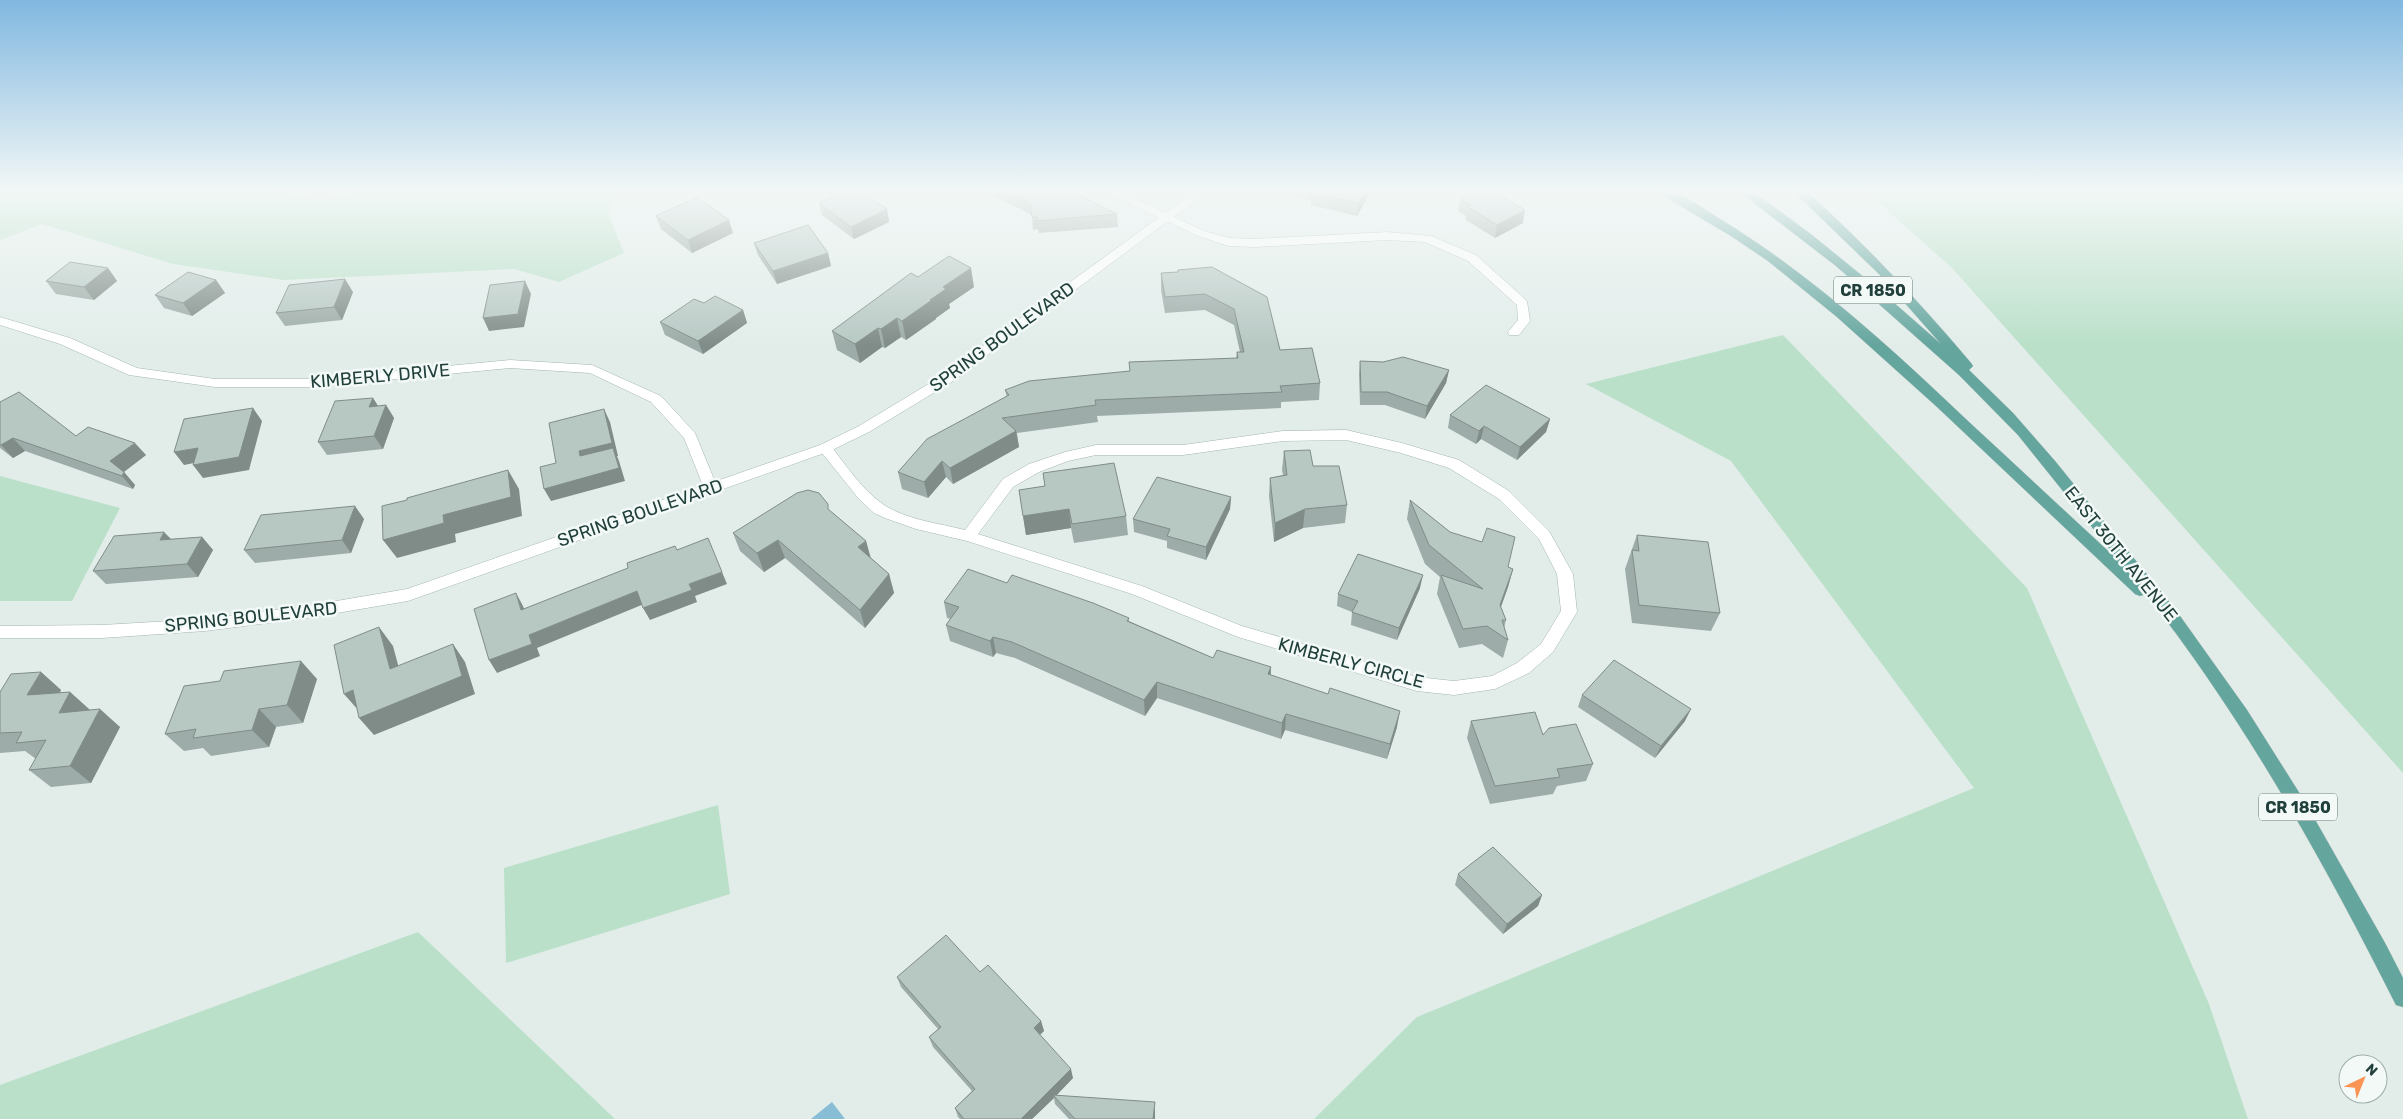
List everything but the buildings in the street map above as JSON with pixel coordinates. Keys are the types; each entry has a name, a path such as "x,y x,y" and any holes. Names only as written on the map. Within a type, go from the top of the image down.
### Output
{"main road":[{"path":"1744,241 1824,299 1886,351 2178,625"},
{"name":"EAST 30TH AVENUE","path":"1812,241 1850,270 1994,402 2040,453 2178,625 2290,792 2364,919 2403,998"},
{"path":"1853,241 1924,315 1994,402"}],"street":[{"name":"SPRING BOULEVARD","path":"0,632 108,632 254,619 354,605 408,595 825,448 864,429 945,380 1134,241"},
{"path":"1226,241 1255,243 1289,241"},
{"path":"1432,241 1472,258 1523,304 1524,320 1514,332"},
{"name":"KIMBERLY DRIVE","path":"0,322 65,341 134,372 215,383 312,383 510,364 592,369 656,399 690,436 711,489"},
{"name":"KIMBERLY CIRCLE","path":"825,448 871,503 894,516 968,536 1137,590 1238,631 1417,684 1454,688 1495,682 1523,668 1547,648 1569,612 1565,574 1544,535 1504,495 1454,464 1402,448 1346,435 1283,436 1183,450 1096,450 1065,456 1034,468 1008,482 968,536"}],"green space":[{"path":"98,241 619,241 624,253 559,282 514,269 284,280 173,264"},
{"path":"1922,241 2403,241 2403,773 1952,268"},
{"path":"1783,335 2027,588 2209,1004 2248,1119 1314,1119 1417,1017 1974,788 1731,461 1586,384"},
{"path":"0,476 120,508 72,601 0,601"},
{"path":"718,805 730,894 506,963 504,868"},
{"path":"418,932 615,1119 0,1119 0,1085"}],"water":[{"path":"832,1102 845,1119 811,1119"}]}
